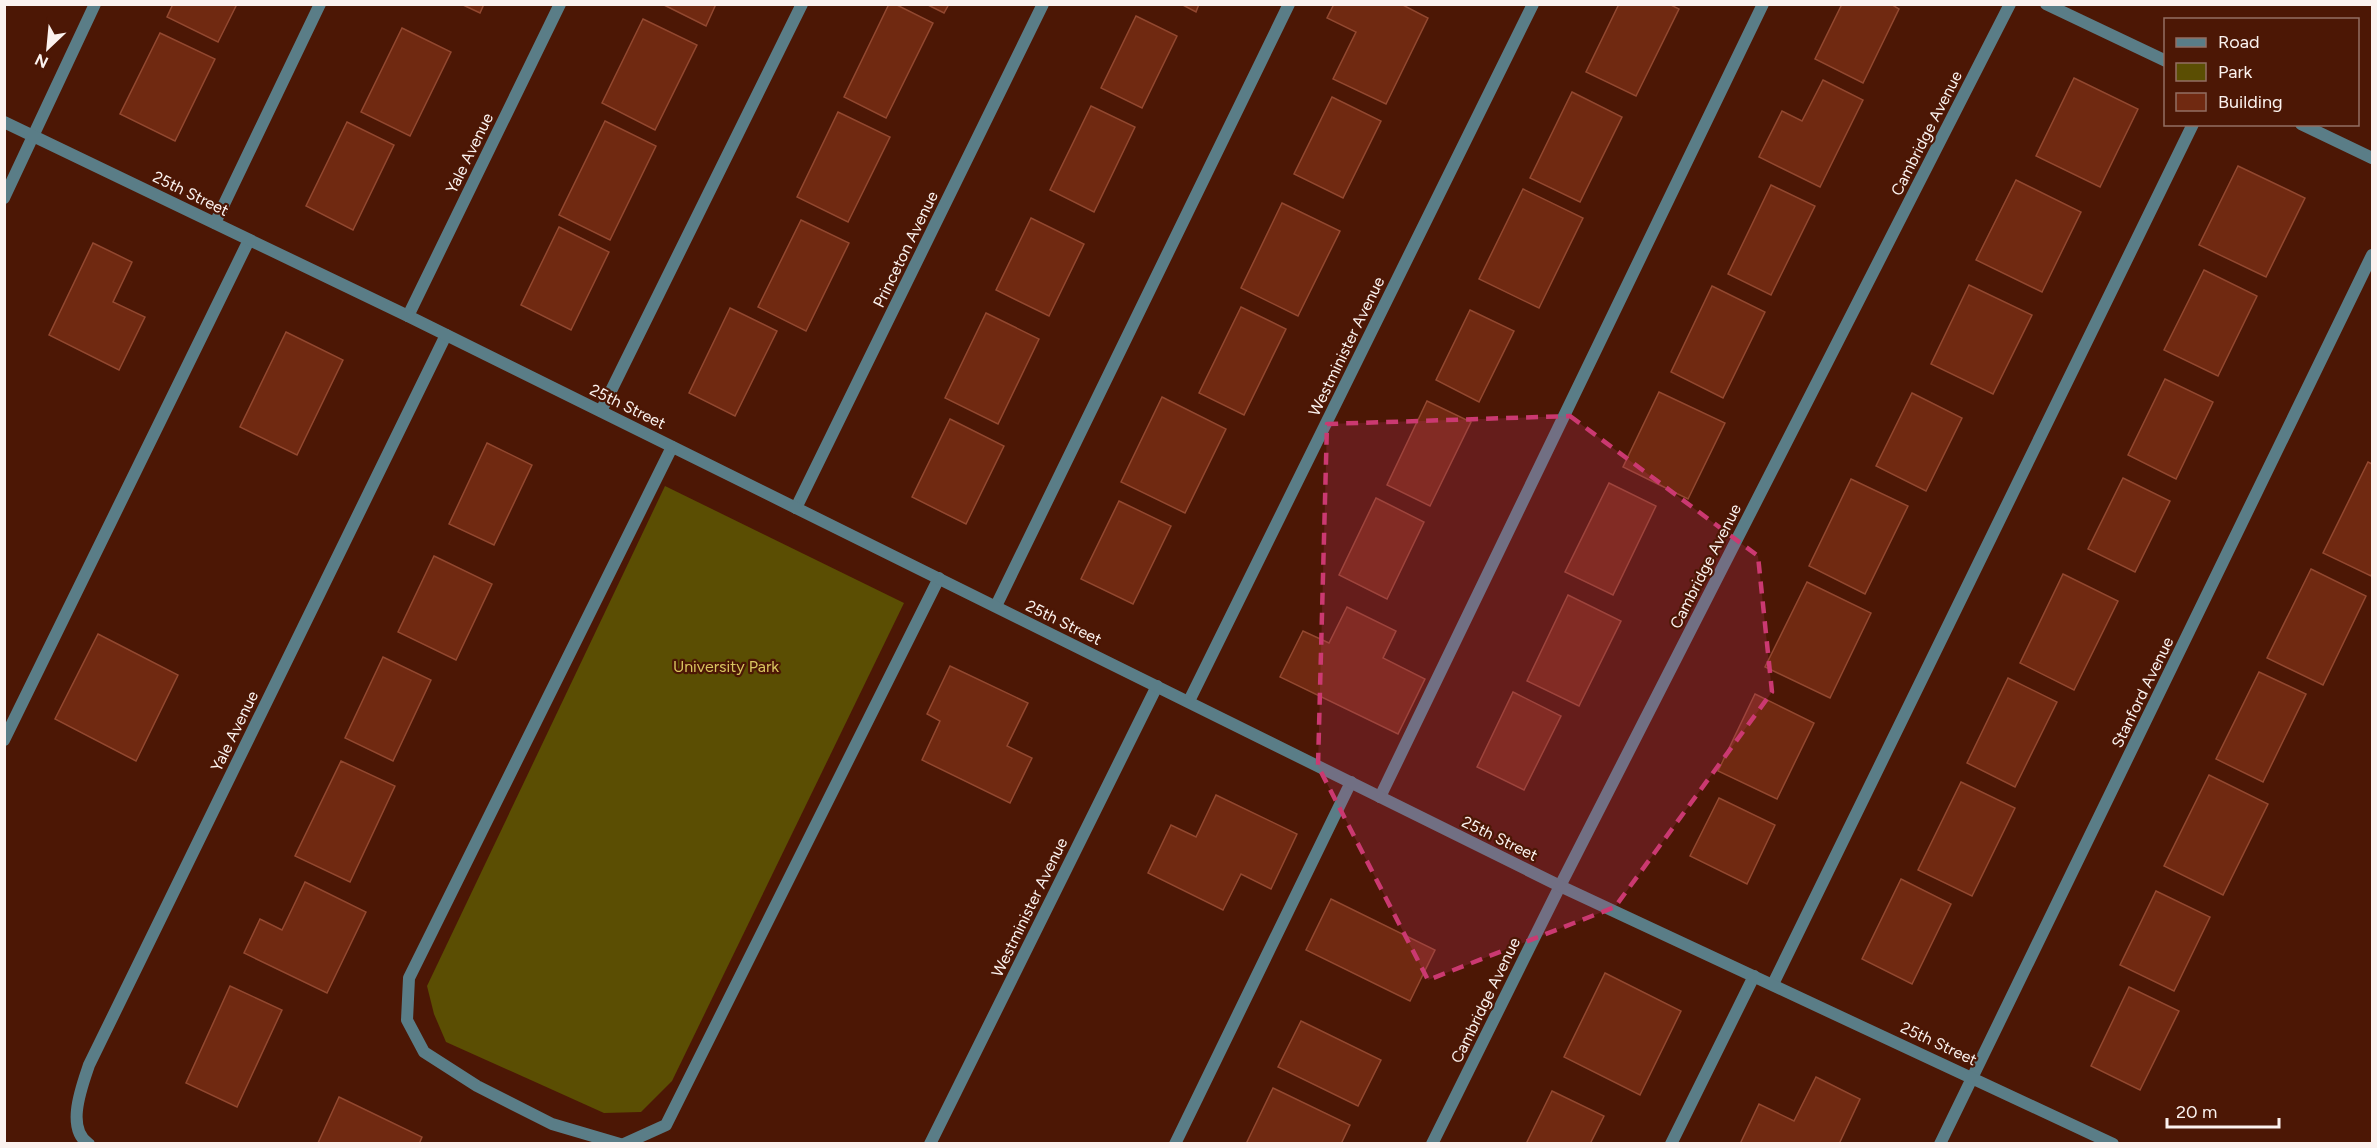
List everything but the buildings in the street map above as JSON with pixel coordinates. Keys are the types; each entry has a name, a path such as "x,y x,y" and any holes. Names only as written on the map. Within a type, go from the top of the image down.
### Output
{"street":[{"path":"4,198 95,4"},
{"path":"215,223 320,4"},
{"name":"Yale Avenue","path":"408,316 560,4"},
{"path":"601,411 802,4"},
{"name":"Princeton Avenue","path":"796,508 1043,4"},
{"path":"996,606 1289,4"},
{"name":"Westminister Avenue","path":"1189,701 1533,4"},
{"path":"1380,797 1763,4"},
{"name":"Cambridge Avenue","path":"1432,1143 1560,886 2010,4"},
{"path":"2046,4 2164,60"},
{"name":"25th Street","path":"4,122 408,316 1560,886 2113,1143"},
{"path":"1773,984 2192,126"},
{"path":"2305,126 2373,158"},
{"path":"4,740 249,240"},
{"name":"Stanford Avenue","path":"1940,1143 2373,255"},
{"name":"Yale Avenue","path":"90,1143 85,1141 76,1121 78,1098 89,1065 446,335"},
{"path":"672,447 409,978 406,1020 424,1052 477,1086 552,1124 622,1143 666,1125 939,578"},
{"name":"Westminister Avenue","path":"930,1143 1157,686"},
{"path":"1175,1143 1351,782"},
{"path":"1671,1143 1754,976"}],"highlighted area":[{"path":"1570,416 1758,556 1772,692 1615,907 1428,980 1318,766 1327,424"}],"green space":[{"name":"University Park","path":"665,486 904,603 672,1081 641,1112 604,1113 446,1042 434,1014 427,986"}]}
